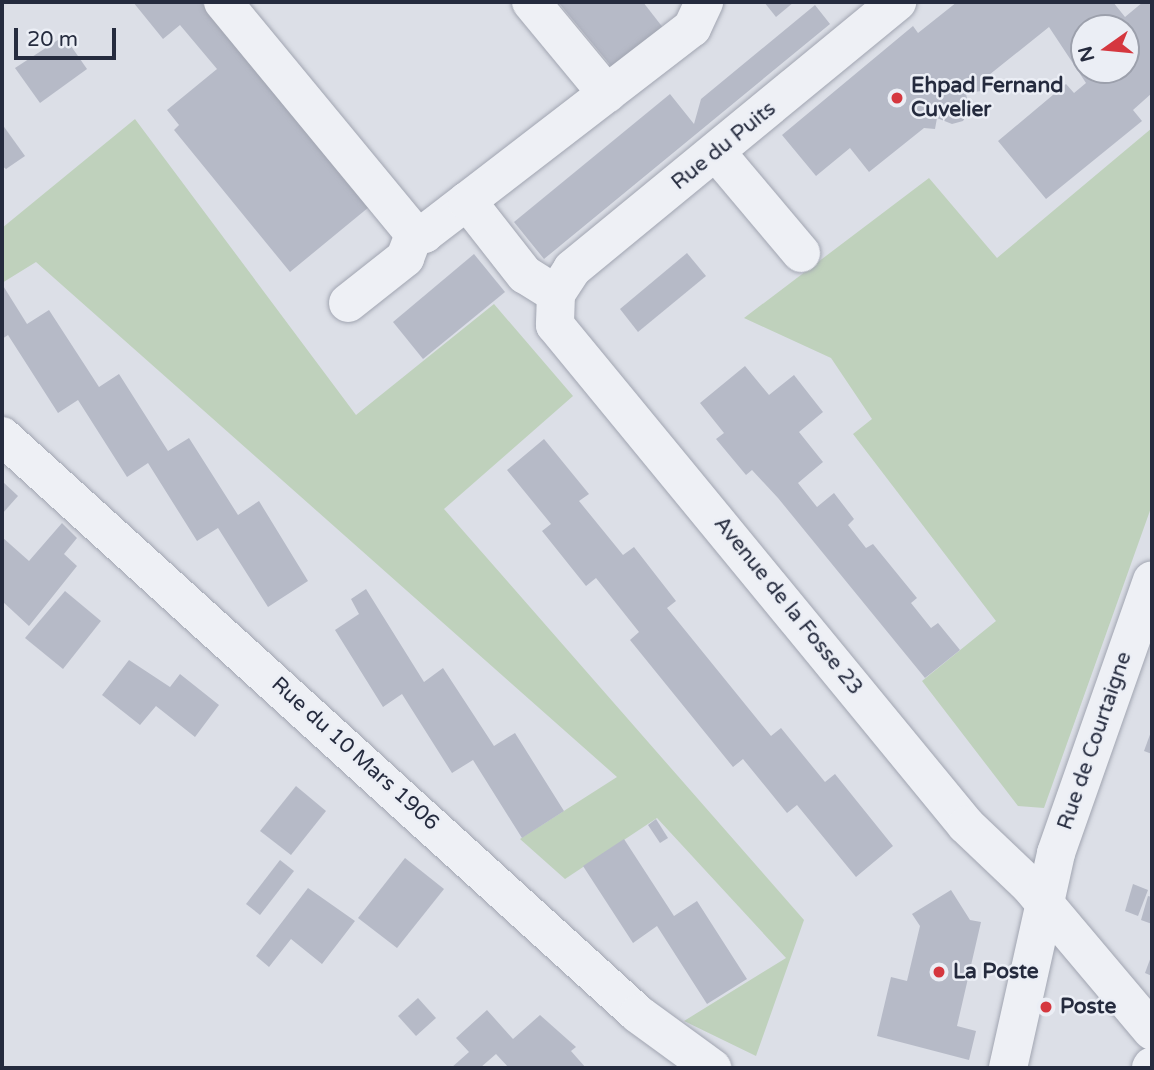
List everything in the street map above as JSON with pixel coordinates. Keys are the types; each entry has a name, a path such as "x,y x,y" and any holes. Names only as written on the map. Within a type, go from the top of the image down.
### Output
{"street":[{"path":"223,2 415,232 424,234 692,28 704,2"},
{"path":"531,2 607,94"},
{"name":"Rue du Puits","path":"556,294 572,269 897,2"},
{"path":"716,152 801,253"},
{"path":"467,201 526,275 556,294"},
{"path":"348,303 405,258 415,232"},
{"name":"Avenue de la Fosse 23","path":"556,294 555,325 966,825 1045,905 1152,1031"},
{"name":"Rue du 10 Mars 1906","path":"2,436 638,1014 712,1068"},
{"name":"Rue de Courtaigne","path":"1008,1068 1056,853 1152,580"}],"green space":[{"path":"135,119 356,415 494,304 573,396 444,509 804,920 756,1056 684,1021 786,958 657,818 565,879 520,839 617,777 36,262 2,283 2,228"},
{"path":"1152,128 1152,505 1044,808 1018,806 922,681 996,621 853,434 872,419 831,358 744,318 929,178 997,258"}],"building":[{"path":"133,2 201,2 369,207 290,272 174,130 179,125 167,110 217,69 180,25 163,39"},
{"path":"558,2 643,2 664,29 616,72"},
{"path":"764,2 794,2 776,17"},
{"name":"Ehpad Fernand Cuvelier","path":"957,2 1113,2 1123,14 1070,14 1070,59 1049,27 984,79 982,91 966,93 969,111 963,121 952,124 937,118 935,129 924,128 869,172 850,148 816,176 782,135 913,26 918,33"},
{"name":"Ehpad Fernand Cuvelier","path":"1143,2 1152,2 1152,93 1133,110 1142,121 1046,199 998,141 1066,84 1074,93 1085,84 1140,84 1140,14 1129,14"},
{"path":"815,5 830,24 544,259 514,222 670,94 694,124 701,99"},
{"path":"64,36 87,69 40,103 15,68"},
{"path":"2,124 25,156 6,169 2,166"},
{"path":"687,253 706,276 638,332 620,309"},
{"path":"474,254 505,292 423,359 393,322"},
{"path":"2,284 27,324 49,310 99,387 119,374 168,451 189,438 238,515 259,501 308,581 268,607 218,528 197,541 148,463 127,477 78,400 58,413 8,335 2,339"},
{"path":"745,366 769,395 794,375 823,412 799,432 823,462 798,483 817,507 834,493 854,519 848,525 866,548 873,544 917,598 911,603 931,628 938,623 960,650 925,678 778,498 752,470 746,475 716,439 724,433 700,403"},
{"path":"544,439 589,494 579,501 623,555 634,547 676,601 667,608 771,736 781,728 825,782 835,774 893,846 856,877 797,805 787,813 743,759 733,767 630,640 639,632 596,578 586,586 542,531 551,524 507,470"},
{"path":"2,481 18,496 2,514"},
{"path":"62,523 77,538 64,554 77,566 29,626 2,601 2,537 29,561"},
{"path":"366,589 424,682 443,668 494,746 515,733 564,811 522,838 473,760 452,773 402,694 383,707 335,630 359,614 351,599"},
{"path":"65,591 101,621 63,669 25,638"},
{"path":"129,660 170,687 180,674 219,705 195,737 156,706 140,725 102,695"},
{"path":"1152,729 1152,754 1144,751"},
{"path":"296,786 326,811 291,855 260,831"},
{"path":"656,819 668,838 660,843 648,825"},
{"path":"624,839 674,916 697,901 747,979 707,1004 657,926 633,943 583,866"},
{"path":"405,858 444,889 397,948 358,918"},
{"path":"280,860 294,871 260,915 246,904"},
{"path":"1133,884 1148,890 1138,916 1125,911"},
{"path":"308,888 355,921 322,964 291,939 269,967 256,956"},
{"name":"La Poste","path":"951,890 970,920 981,922 957,1026 976,1031 969,1060 877,1036 891,977 907,981 920,926 912,914"},
{"path":"1148,896 1152,897 1152,924 1141,920"},
{"path":"1152,954 1152,976 1145,973"},
{"path":"418,998 436,1018 416,1036 398,1016"},
{"path":"487,1010 513,1039 540,1015 576,1047 571,1051 586,1068 509,1068 496,1054 480,1068 451,1068 469,1052 456,1038"}],"place":[{"name":"Ehpad Fernand Cuvelier","path":"897,98"},
{"name":"La Poste","path":"939,972"},
{"name":"Poste","path":"1046,1007"}]}
